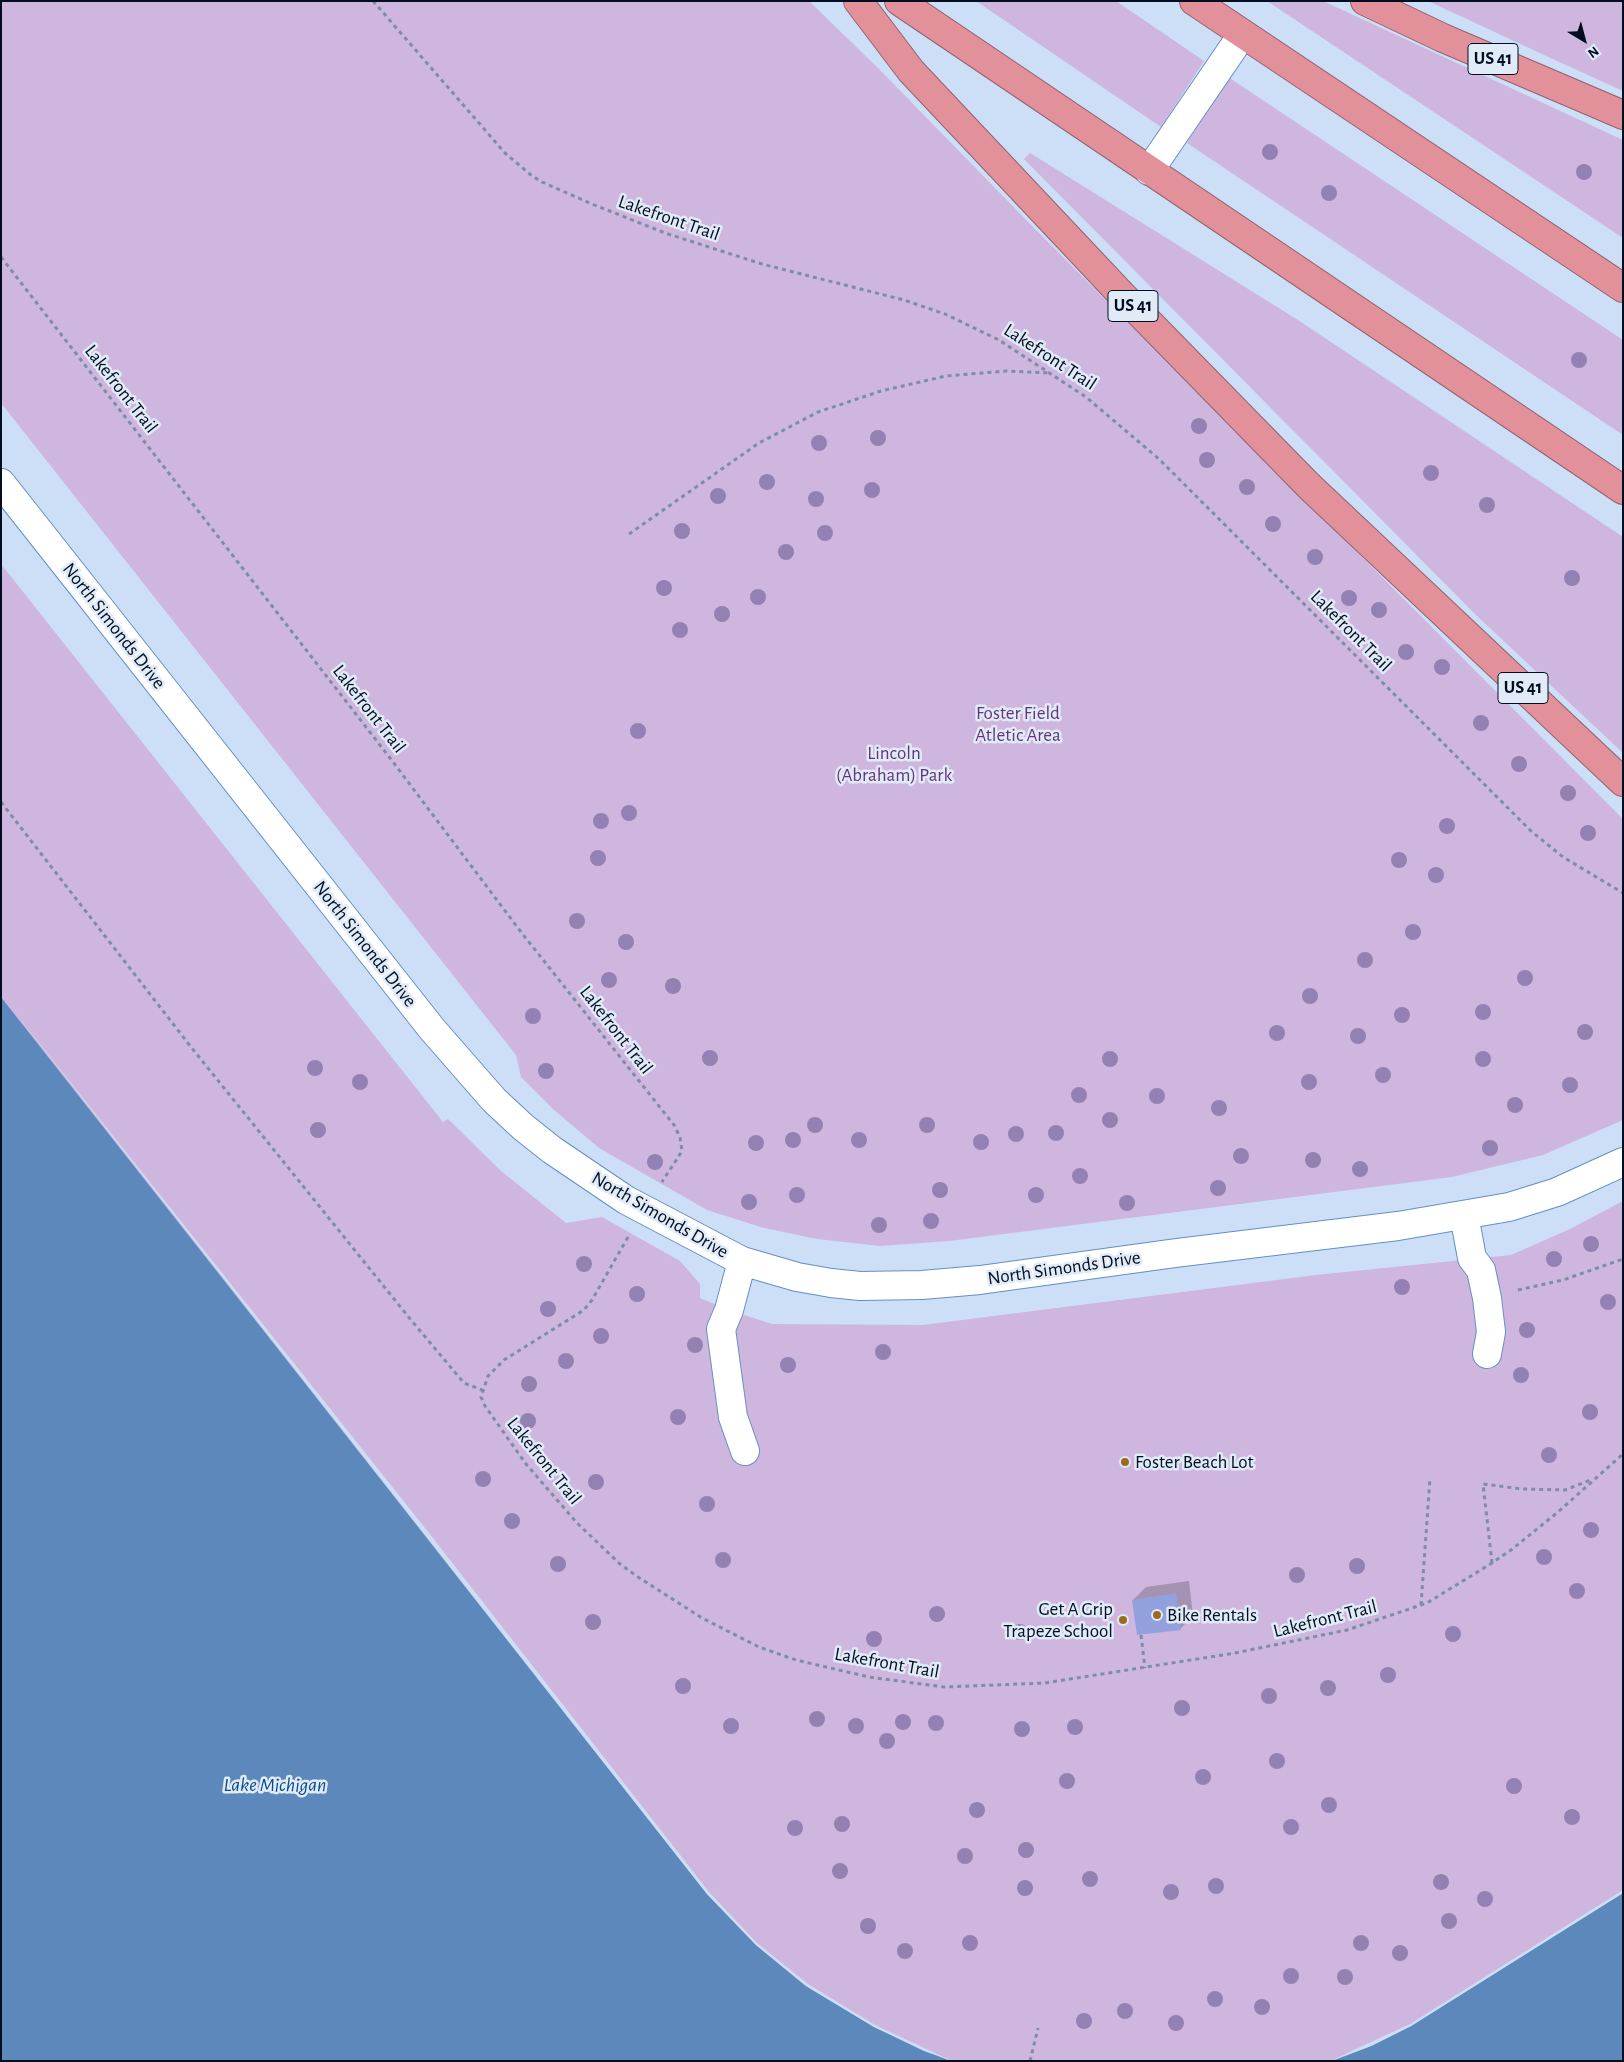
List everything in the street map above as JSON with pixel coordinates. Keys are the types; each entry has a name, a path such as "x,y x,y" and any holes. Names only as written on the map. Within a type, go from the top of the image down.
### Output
{"highway":[{"name":"US 41","path":"858,1 911,71 1122,294 1309,486 1623,782"},
{"path":"899,1 1623,490"},
{"path":"1194,1 1242,35 1623,288"},
{"name":"US 41","path":"1365,1 1443,38 1623,115"}],"lane":[{"path":"1149,170 1242,35"},
{"name":"North Simonds Drive","path":"1,483 426,1022 494,1100 523,1128 552,1150 626,1200 742,1261 797,1277 830,1284 922,1285 980,1280 1176,1253 1398,1226 1509,1207 1557,1192 1623,1162"},
{"path":"1464,1215 1472,1258"},
{"path":"729,1310 742,1261"}],"path":[{"name":"Lakefront Trail","path":"373,1 505,152 542,182 592,204 665,232 762,264 904,300 945,314 979,329 1052,373 1107,413 1159,459 1532,831 1563,857 1623,893"},
{"name":"Lakefront Trail","path":"1,256 390,758 521,932 674,1125 680,1137 682,1151 660,1184"},
{"path":"629,534 779,431 818,412 873,393 946,376 987,372 1052,373"},
{"path":"1,802 191,1047 464,1383 482,1390 488,1376 504,1360 584,1310 592,1300 630,1233"},
{"path":"1516,1291 1564,1280 1623,1259"},
{"name":"Lakefront Trail","path":"482,1390 481,1397 484,1406 526,1464 577,1523 602,1547 661,1593 702,1618 759,1647 796,1660 869,1677 944,1687 1045,1683 1146,1668 1305,1640 1381,1620 1421,1605 1511,1550 1558,1512 1623,1454"},
{"path":"1421,1605 1430,1478"},
{"path":"1492,1563 1483,1484 1522,1489 1565,1490 1596,1478"},
{"path":"1141,1635 1146,1668"},
{"path":"1030,2061 1038,2028"}],"green space":[{"name":"Lincoln (Abraham) Park","path":"1,1 809,1 879,69 1034,228 1623,819 1623,1120 1543,1155 1452,1177 949,1241 880,1246 817,1239 764,1228 707,1210 599,1148 553,1109 521,1077 516,1055 1,403"},
{"path":"976,1 1116,1 1204,61 1161,127"},
{"path":"1267,1 1323,1 1623,140 1623,238"},
{"path":"1428,1 1623,1 1623,91 1557,61"},
{"path":"1228,77 1623,340 1623,435 1187,143"},
{"path":"1030,153 1298,320 1623,537 1623,753 1476,615 1024,159"},
{"path":"1,564 443,1122 448,1119 501,1171 566,1223 602,1217 680,1261 700,1284 700,1298 729,1310 772,1324 923,1325 1316,1275 1511,1255 1570,1229 1623,1201 1623,1893 1411,2026 1332,2061 950,2061 873,2027 806,1986 756,1945 707,1894 1,997"}],"water":[{"name":"Lake Michigan","path":"1,997 707,1894 756,1945 806,1986 874,2027 950,2061 1,2061"},
{"path":"1623,1893 1623,2061 1332,2061 1371,2046 1411,2026"}],"pier":[{"path":"1,995 429,1533 709,1892 757,1943 808,1984 875,2025 952,2061 924,2051 874,2027 806,1986 756,1945 707,1894"},
{"path":"1623,1890 1623,1893 1411,2026 1371,2046 1330,2061 1410,2024"}],"building":[{"name":"Bike Rentals","path":"1176,1593 1181,1630 1137,1635 1132,1600"}],"place":[{"name":"Foster Beach Lot","path":"1125,1462"},
{"name":"Bike Rentals","path":"1157,1615"},
{"name":"Get A Grip Trapeze School","path":"1123,1620"}],"park label":[{"name":"Foster Field Atletic Area","path":"1018,724"}]}
